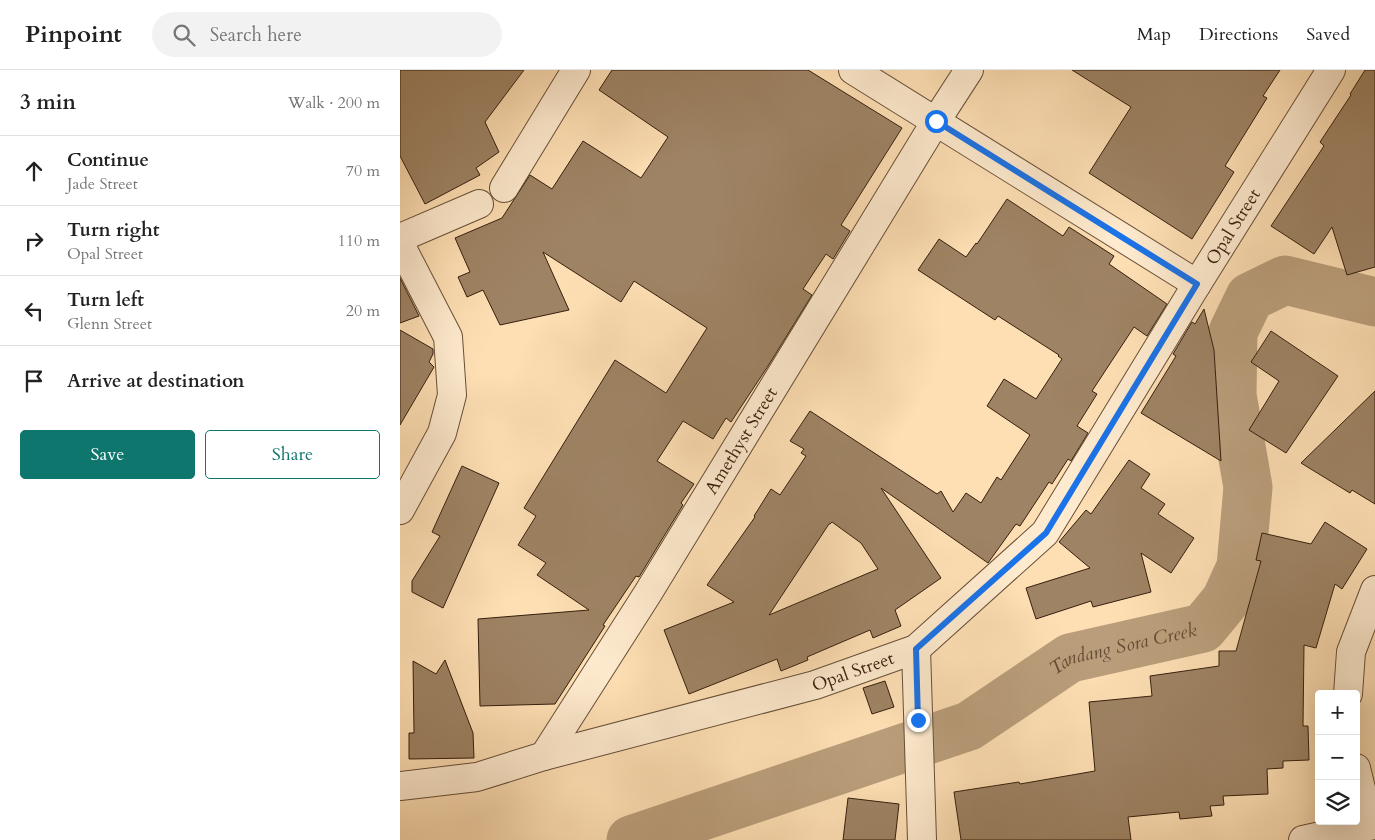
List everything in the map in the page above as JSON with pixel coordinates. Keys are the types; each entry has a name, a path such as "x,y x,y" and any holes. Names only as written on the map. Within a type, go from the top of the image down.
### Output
{"street":[{"path":"504,188 576,70"},
{"path":"854,70 1197,284"},
{"name":"Amethyst Street","path":"544,756 648,593 969,70"},
{"name":"Opal Street","path":"400,786 476,777 544,756 815,685 916,649 1046,533 1197,284 1331,70"},
{"path":"400,238 480,204"},
{"path":"400,244 448,337 452,394 442,433 400,510"},
{"path":"1348,690 1351,652 1375,590"},
{"path":"916,649 922,840"},
{"path":"1303,840 1372,825 1359,780"}],"building":[{"path":"400,70 524,70 485,122 499,152 476,168 480,175 425,204 400,156"},
{"path":"612,70 808,70 902,128 841,225 850,231 833,259 826,254 803,289 812,295 731,422 726,418 713,439 683,421 657,461 694,484 681,503 683,505 639,577 636,576 603,625 605,626 555,704 480,706 478,619 589,610 537,575 546,563 518,545 536,516 524,508 615,360 666,393 707,328 634,281 621,302 543,252 569,310 500,325 483,290 467,297 458,277 470,272 455,238 502,218 530,175 552,189 583,141 641,178 668,137 599,90"},
{"path":"1072,70 1280,70 1263,96 1267,98 1225,166 1234,172 1192,239 1089,173 1131,107"},
{"path":"1365,70 1375,70 1375,267 1347,275 1332,227 1314,254 1271,226 1324,146 1320,142"},
{"path":"1007,199 1063,236 1069,227 1114,256 1109,264 1167,304 1147,336 1134,327 1092,391 1097,394 1077,426 1088,433 1071,461 1068,459 1052,484 1049,482 1020,526 1016,524 988,563 881,488 941,578 895,610 901,626 873,638 870,630 807,657 808,660 781,671 777,659 689,694 664,630 734,602 707,585 755,517 771,489 780,495 806,456 801,453 804,449 790,441 810,411 937,494 941,491 953,512 966,493 981,503 997,477 1001,480 1030,435 987,406 1004,379 1036,399 1062,359 1059,355 998,316 995,320 918,270 939,239 966,257","holes":["832,522 861,543 878,569 769,615 829,524"]},
{"path":"400,278 419,316 400,323"},
{"path":"1204,309 1214,350 1221,461 1141,413 1176,356 1173,354 1192,322 1195,324"},
{"path":"400,330 433,349 429,362 434,367 400,425"},
{"path":"1271,331 1338,376 1286,453 1249,430 1279,381 1251,362"},
{"path":"1375,391 1375,504 1352,490 1350,493 1301,463"},
{"path":"1129,460 1150,474 1141,488 1165,504 1158,514 1194,538 1171,573 1141,553 1151,592 1093,607 1091,601 1036,619 1026,588 1090,568 1059,542 1086,510 1091,514"},
{"path":"462,466 499,483 443,608 412,592 412,581 440,536 432,532"},
{"path":"1325,522 1367,549 1342,589 1335,584 1316,648 1304,645 1303,726 1308,726 1309,760 1283,761 1283,768 1267,769 1268,794 1223,796 1224,805 1210,806 1212,816 1180,819 1179,812 1128,817 1131,840 961,840 954,792 1019,782 1020,784 1095,771 1089,702 1152,696 1150,676 1219,666 1219,651 1236,651 1261,561 1256,560 1262,533 1311,544"},
{"path":"445,660 473,733 474,758 409,759 409,733 414,733 413,661 436,674"},
{"path":"885,681 894,707 872,714 863,688"},
{"path":"848,798 899,804 895,840 843,840"}],"waterway":[{"name":"Tandang Sora Creek","path":"631,840 969,726 1070,658 1203,628 1226,600 1241,567 1248,487 1232,395 1233,332 1250,297 1285,280 1375,302"}],"route":[{"path":"918,720 916,649 1046,533 1197,284 936,121"}]}
